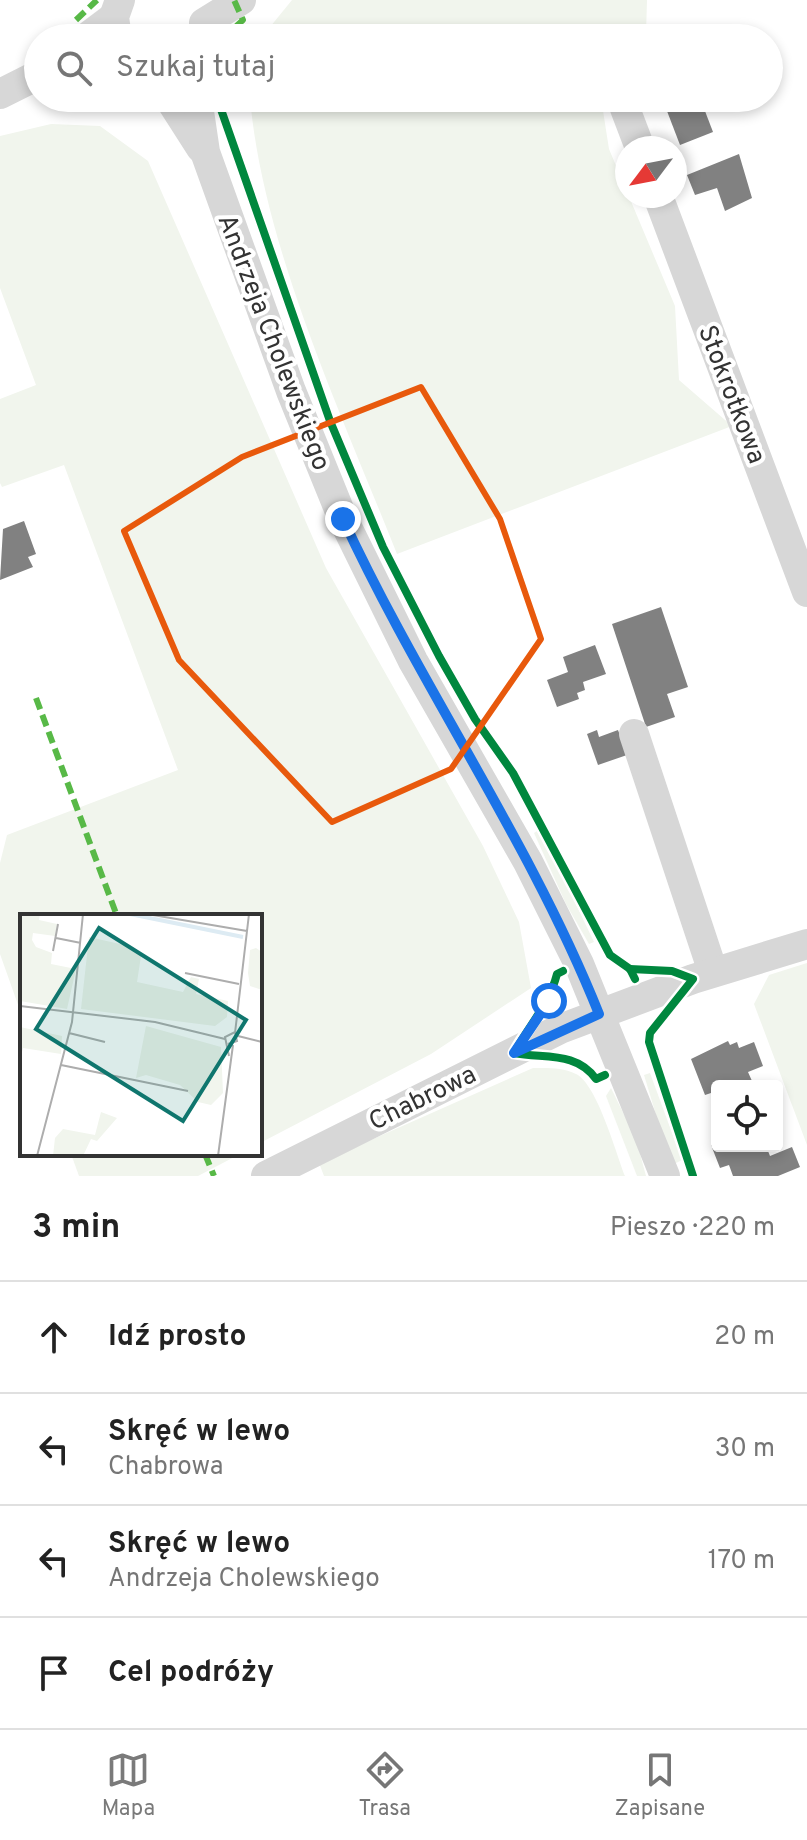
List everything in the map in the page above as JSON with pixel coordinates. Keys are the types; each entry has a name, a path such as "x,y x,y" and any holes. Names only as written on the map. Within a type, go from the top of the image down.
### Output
{"street":[{"path":"201,20 241,0"},
{"path":"0,94 24,82"},
{"name":"Andrzeja Cholewskiego","path":"178,112 205,152"},
{"name":"Andrzeja Cholewskiego","path":"199,112 205,152 291,391 343,519 413,661 528,862 579,964 665,1176"},
{"path":"626,112 635,136"},
{"name":"Stokrotkowa","path":"663,208 807,592"},
{"path":"634,734 713,972"},
{"name":"Chabrowa","path":"266,1176 406,1103 599,1014 713,972 807,944"}],"highlighted area":[{"path":"421,387 500,519 541,639 451,769 332,822 179,660 124,531 242,457"}],"shaded area":[{"path":"292,0 647,0 646,24 272,24"},
{"path":"252,112 603,112 609,149 615,163 615,208 634,208 675,306 679,380 732,426 397,554 308,330 271,213"},
{"path":"51,124 100,126 148,161 326,568 483,846 519,922 531,988 431,1054 262,1142 262,914 20,914 20,1010 0,954 0,863 7,835 178,770 64,465 2,487 0,483 0,399 36,385 0,288 0,136"},
{"path":"540,829 594,942 589,944 566,904 534,833"},
{"path":"807,963 807,1145 754,1004 769,975"},
{"path":"533,1068 565,1070 584,1080 598,1105 625,1176 324,1176 319,1163"},
{"path":"650,1073 682,1160 676,1163 670,1161 644,1075"},
{"path":"611,1088 636,1139 646,1176 637,1176 606,1096"},
{"path":"72,1156 236,1156 198,1176 79,1176"}],"building":[{"path":"667,112 705,112 713,132 687,142 687,136 677,136"},
{"path":"739,154 752,198 725,211 717,188 695,195 687,175"},
{"path":"24,521 36,554 28,557 33,567 0,580 3,529"},
{"path":"661,607 688,687 667,694 675,717 646,727 612,624"},
{"path":"595,645 606,674 583,682 585,690 577,693 579,699 557,707 547,680 568,672 563,657"},
{"path":"597,730 599,737 618,730 627,755 598,765 587,734"},
{"path":"728,1041 730,1045 737,1042 739,1048 754,1042 763,1066 748,1072 752,1080 711,1080 711,1093 705,1095 691,1059"},
{"path":"792,1147 800,1167 778,1176 733,1176 729,1165 720,1168 714,1152 768,1152 770,1156"}],"marked path":[{"path":"76,20 97,0"},
{"path":"234,0 243,20 239,24"},
{"path":"36,698 116,914"},
{"path":"206,1156 214,1176"}],"cycle path":[{"path":"222,112 330,421 383,547 439,656 475,719 513,773 610,955 630,969 635,979"},
{"path":"630,969 672,971 693,979 650,1033 649,1042 693,1176"},
{"path":"563,971 557,974 544,1005 514,1053 569,1060 588,1070 596,1079 605,1075"}],"route":[{"path":"343,519 413,661 528,862 579,964 599,1014 560,1029 514,1053 527,1029 549,1001"}]}
